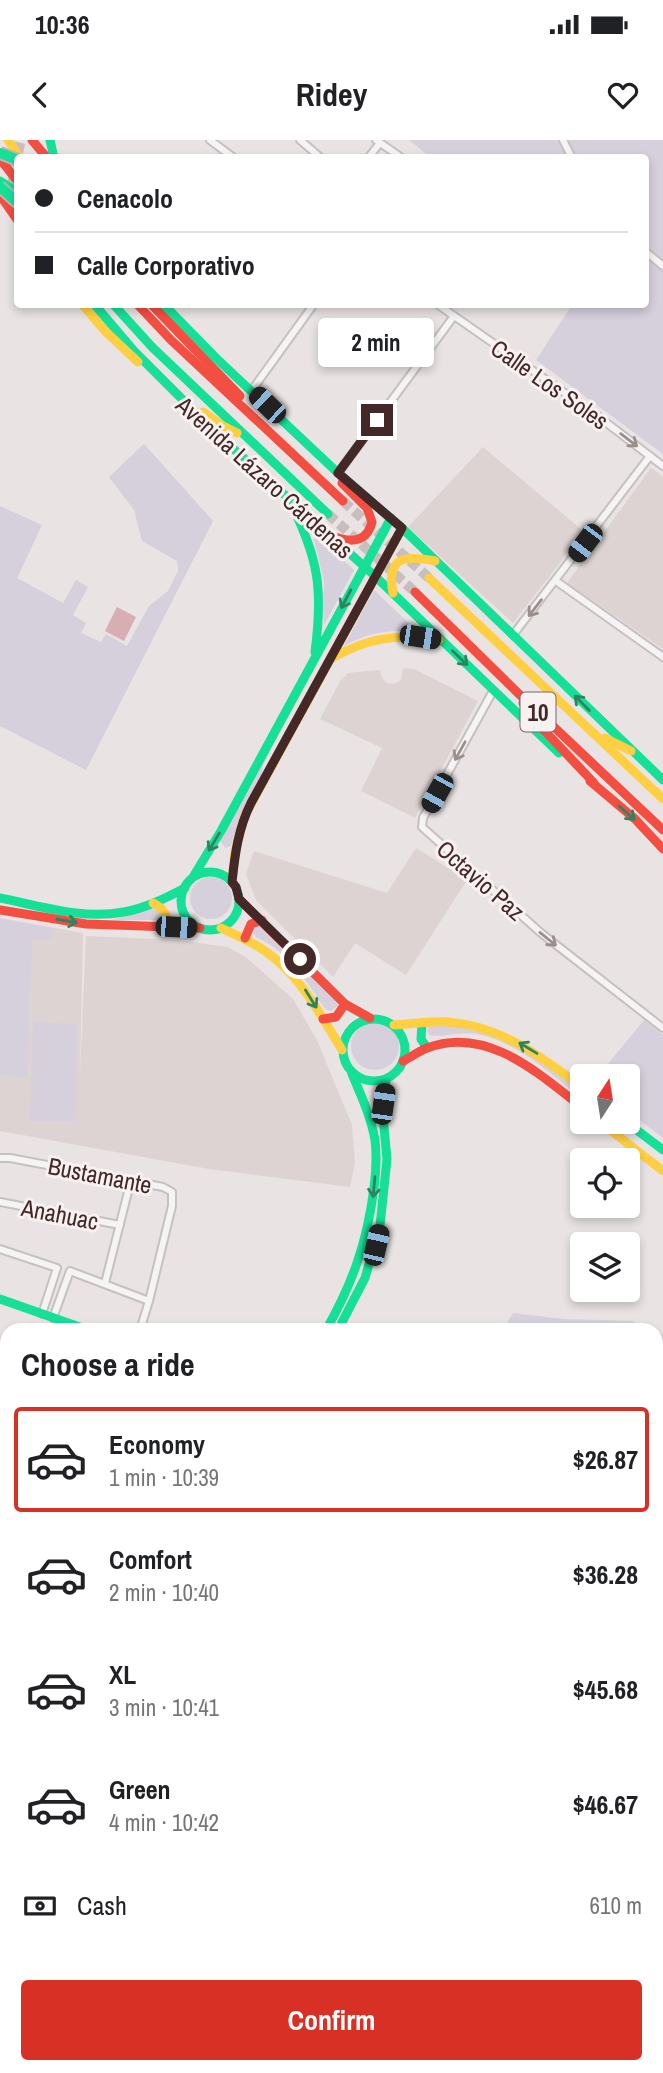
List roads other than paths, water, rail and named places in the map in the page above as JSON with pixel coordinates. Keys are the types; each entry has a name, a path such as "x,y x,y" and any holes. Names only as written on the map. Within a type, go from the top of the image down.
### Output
{"main road":[{"path":"32,140 44,154"},
{"path":"0,159 14,177"},
{"path":"0,187 14,199"},
{"path":"0,195 14,216"},
{"path":"2,205 14,218"},
{"name":"Avenida Lázaro Cárdenas","path":"85,308 105,331 376,577 494,691 635,819 663,849"},
{"path":"96,308 134,352 212,429"},
{"path":"106,308 135,339 152,347"},
{"name":"Avenida Lázaro Cárdenas","path":"117,308 152,347 328,514"},
{"name":"Avenida Lázaro Cárdenas","path":"141,308 171,340 343,502"},
{"path":"155,308 319,479"},
{"path":"168,308 338,473 406,532 663,780"},
{"path":"161,377 221,425 244,435"},
{"path":"327,533 344,541 352,541 364,537 372,523 369,512 344,484 338,473"},
{"path":"287,496 302,524 315,558 320,584 320,617 315,657"},
{"path":"200,928 189,922 182,906 185,888 221,831 391,518"},
{"path":"232,882 235,852 245,815 384,561 406,532"},
{"path":"394,595 390,576 399,560 415,557 437,562"},
{"name":"10","path":"429,578 663,799"},
{"name":"10","path":"415,592 663,830"},
{"path":"331,659 354,645 375,638 401,635 441,640"},
{"path":"519,694 532,717 594,783"},
{"path":"564,706 612,743 631,751"},
{"path":"0,909 86,925 211,930 230,922 239,899 232,882 216,873 208,872 193,877"},
{"path":"0,898 98,914 128,912 185,888"},
{"path":"239,899 345,1004 370,1018 394,1025 459,1023 502,1034 531,1049 570,1078"},
{"path":"153,903 164,911 167,920 164,927"},
{"path":"245,938 251,924 261,920"},
{"path":"221,928 245,938 271,954 294,975 342,1050 375,1141 374,1185 364,1249 351,1285 330,1323"},
{"path":"323,1019 336,1017 345,1004"},
{"path":"342,1050 349,1031 370,1018"},
{"path":"422,1023 421,1039 427,1048"},
{"path":"394,1025 405,1047 403,1062"},
{"path":"352,1074 369,1081 381,1082 393,1074 403,1062 427,1048 467,1041 500,1050 523,1063 570,1098"},
{"path":"342,1323 365,1278 380,1226 387,1159 383,1104 386,1079"},
{"path":"364,1105 373,1102 383,1104"},
{"path":"640,1133 663,1150"},
{"path":"615,1134 663,1171"},
{"path":"0,1299 68,1323"}],"street":[{"path":"210,140 229,154"},
{"path":"300,140 316,154"},
{"path":"378,142 396,154"},
{"path":"649,254 663,266"},
{"path":"251,390 311,308"},
{"name":"Calle Los Soles","path":"443,308 595,414 663,466"},
{"path":"338,473 454,316"},
{"path":"513,635 650,456"},
{"path":"556,581 663,657"},
{"name":"Octavio Paz","path":"494,691 423,818 422,827 541,933 663,1028"},
{"name":"Bustamante","path":"0,1158 131,1180 167,1188 172,1192 149,1301 141,1323"},
{"path":"105,1283 131,1180"},
{"name":"Anahuac","path":"0,1202 120,1225"},
{"path":"0,1249 57,1268 48,1316"},
{"path":"48,1316 70,1271 149,1301"}],"tunnel":[{"path":"18,154 21,140"},
{"path":"13,182 14,169"},
{"path":"343,501 429,578"},
{"path":"328,514 415,592"}]}
